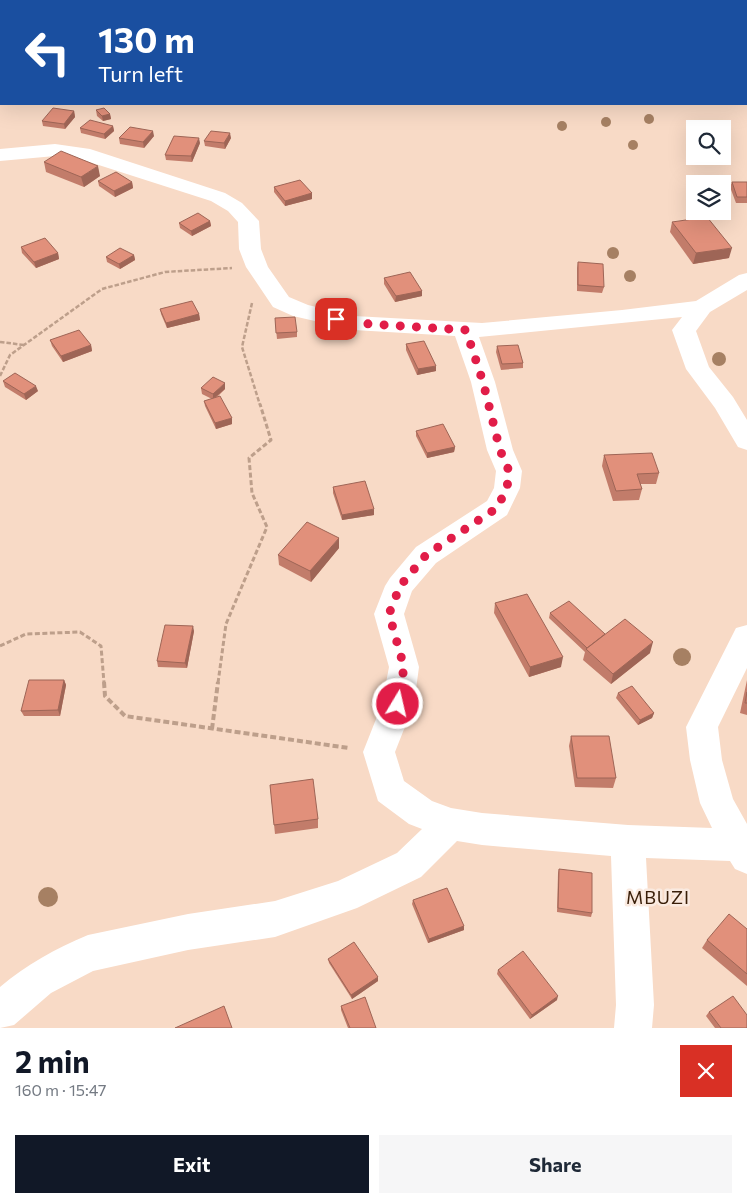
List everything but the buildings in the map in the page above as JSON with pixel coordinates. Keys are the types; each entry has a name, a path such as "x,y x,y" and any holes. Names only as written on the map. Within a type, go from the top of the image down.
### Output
{"street":[{"path":"0,155 55,150 83,153 218,196 235,207 248,221 250,249 258,267 281,302 301,310 354,323 466,330 622,317 702,307"},
{"path":"745,436 724,403 698,369 684,330 702,307 747,280"},
{"path":"466,330 483,382 500,450 509,471 507,488 497,508 426,555 400,586 389,614 404,667 398,704 379,752 390,790 421,813 450,824 482,829 744,849"},
{"path":"744,849 718,803 706,760 702,727 747,637"},
{"path":"0,1011 38,980 88,954 188,932 274,919 344,896 409,865 450,824"},
{"path":"628,841 635,1005 633,1028"}],"path":[{"path":"0,376 10,355 102,289 165,272 258,267"},
{"path":"212,730 226,624 267,527 252,492 249,458 271,440 242,347 253,299 272,288"},
{"path":"0,342 25,345"},
{"path":"0,646 26,634 80,632 101,646 105,696 125,716 212,730 379,752"}],"district":[{"name":"MBUZI","path":"658,897"}],"route":[{"path":"336,319 354,323 466,330 483,382 500,450 509,471 507,488 497,508 426,555 400,586 389,614 404,667 398,704"}]}
